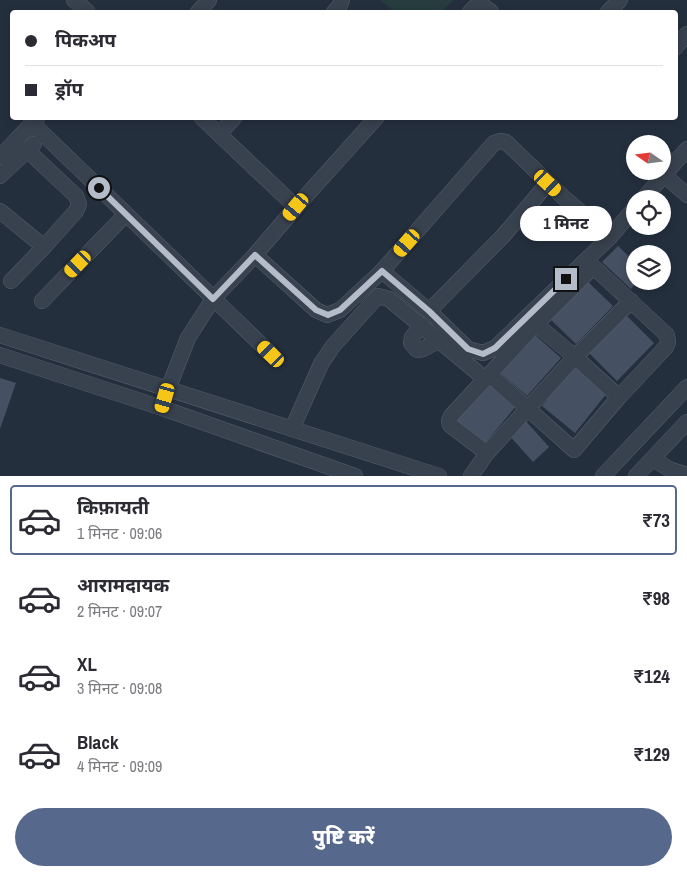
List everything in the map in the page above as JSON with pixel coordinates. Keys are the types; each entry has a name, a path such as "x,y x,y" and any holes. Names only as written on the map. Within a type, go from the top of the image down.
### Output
{"street":[{"path":"200,10 209,0"},
{"path":"610,10 620,0"},
{"path":"678,44 687,34"},
{"path":"0,157 35,120 45,135 271,354"},
{"path":"204,120 296,207"},
{"path":"219,134 232,120"},
{"path":"162,408 188,338 213,299 255,255 374,120"},
{"path":"0,176 45,135"},
{"path":"255,255 316,310 328,315 340,310 382,271 494,143 500,141 506,142 548,183 610,236"},
{"path":"671,167 687,149"},
{"path":"11,281 76,211 79,204 76,196 27,150"},
{"path":"651,190 660,180"},
{"path":"670,180 687,195"},
{"path":"429,311 503,236 548,183"},
{"path":"0,210 44,247"},
{"path":"42,301 126,214"},
{"path":"487,452 450,425 451,416 484,374 536,324 590,264 610,236 626,218"},
{"path":"382,271 429,311 468,349 483,354 495,348 590,264"},
{"path":"292,428 321,364 333,346 378,296 389,299 529,408 574,450 619,397 666,348 668,342 667,335 590,264"},
{"path":"471,476 487,452 575,357 631,301"},
{"path":"536,324 619,397"},
{"path":"422,325 412,337 411,343 416,350 423,350 440,340"},
{"path":"0,334 439,476"},
{"path":"0,355 162,408 314,469 356,476"},
{"path":"604,476 687,388"},
{"path":"636,476 687,422"},
{"path":"653,459 671,470 687,475"}],"green space":[{"path":"380,0 453,0 444,10 392,10"}],"building":[{"path":"618,246 626,254 626,284 602,262"},
{"path":"586,280 613,306 576,344 549,318"},
{"path":"623,312 654,343 617,381 586,350"},
{"path":"534,334 561,358 527,396 500,373"},
{"path":"574,366 607,393 575,433 542,406"},
{"path":"0,378 16,383 0,429"},
{"path":"490,382 517,405 482,447 455,423"},
{"path":"524,419 549,447 533,462 508,434"}],"route":[{"path":"99,188 213,299 255,255 316,310 328,315 340,310 382,271 429,311 468,349 483,354 495,348 566,279"}]}
